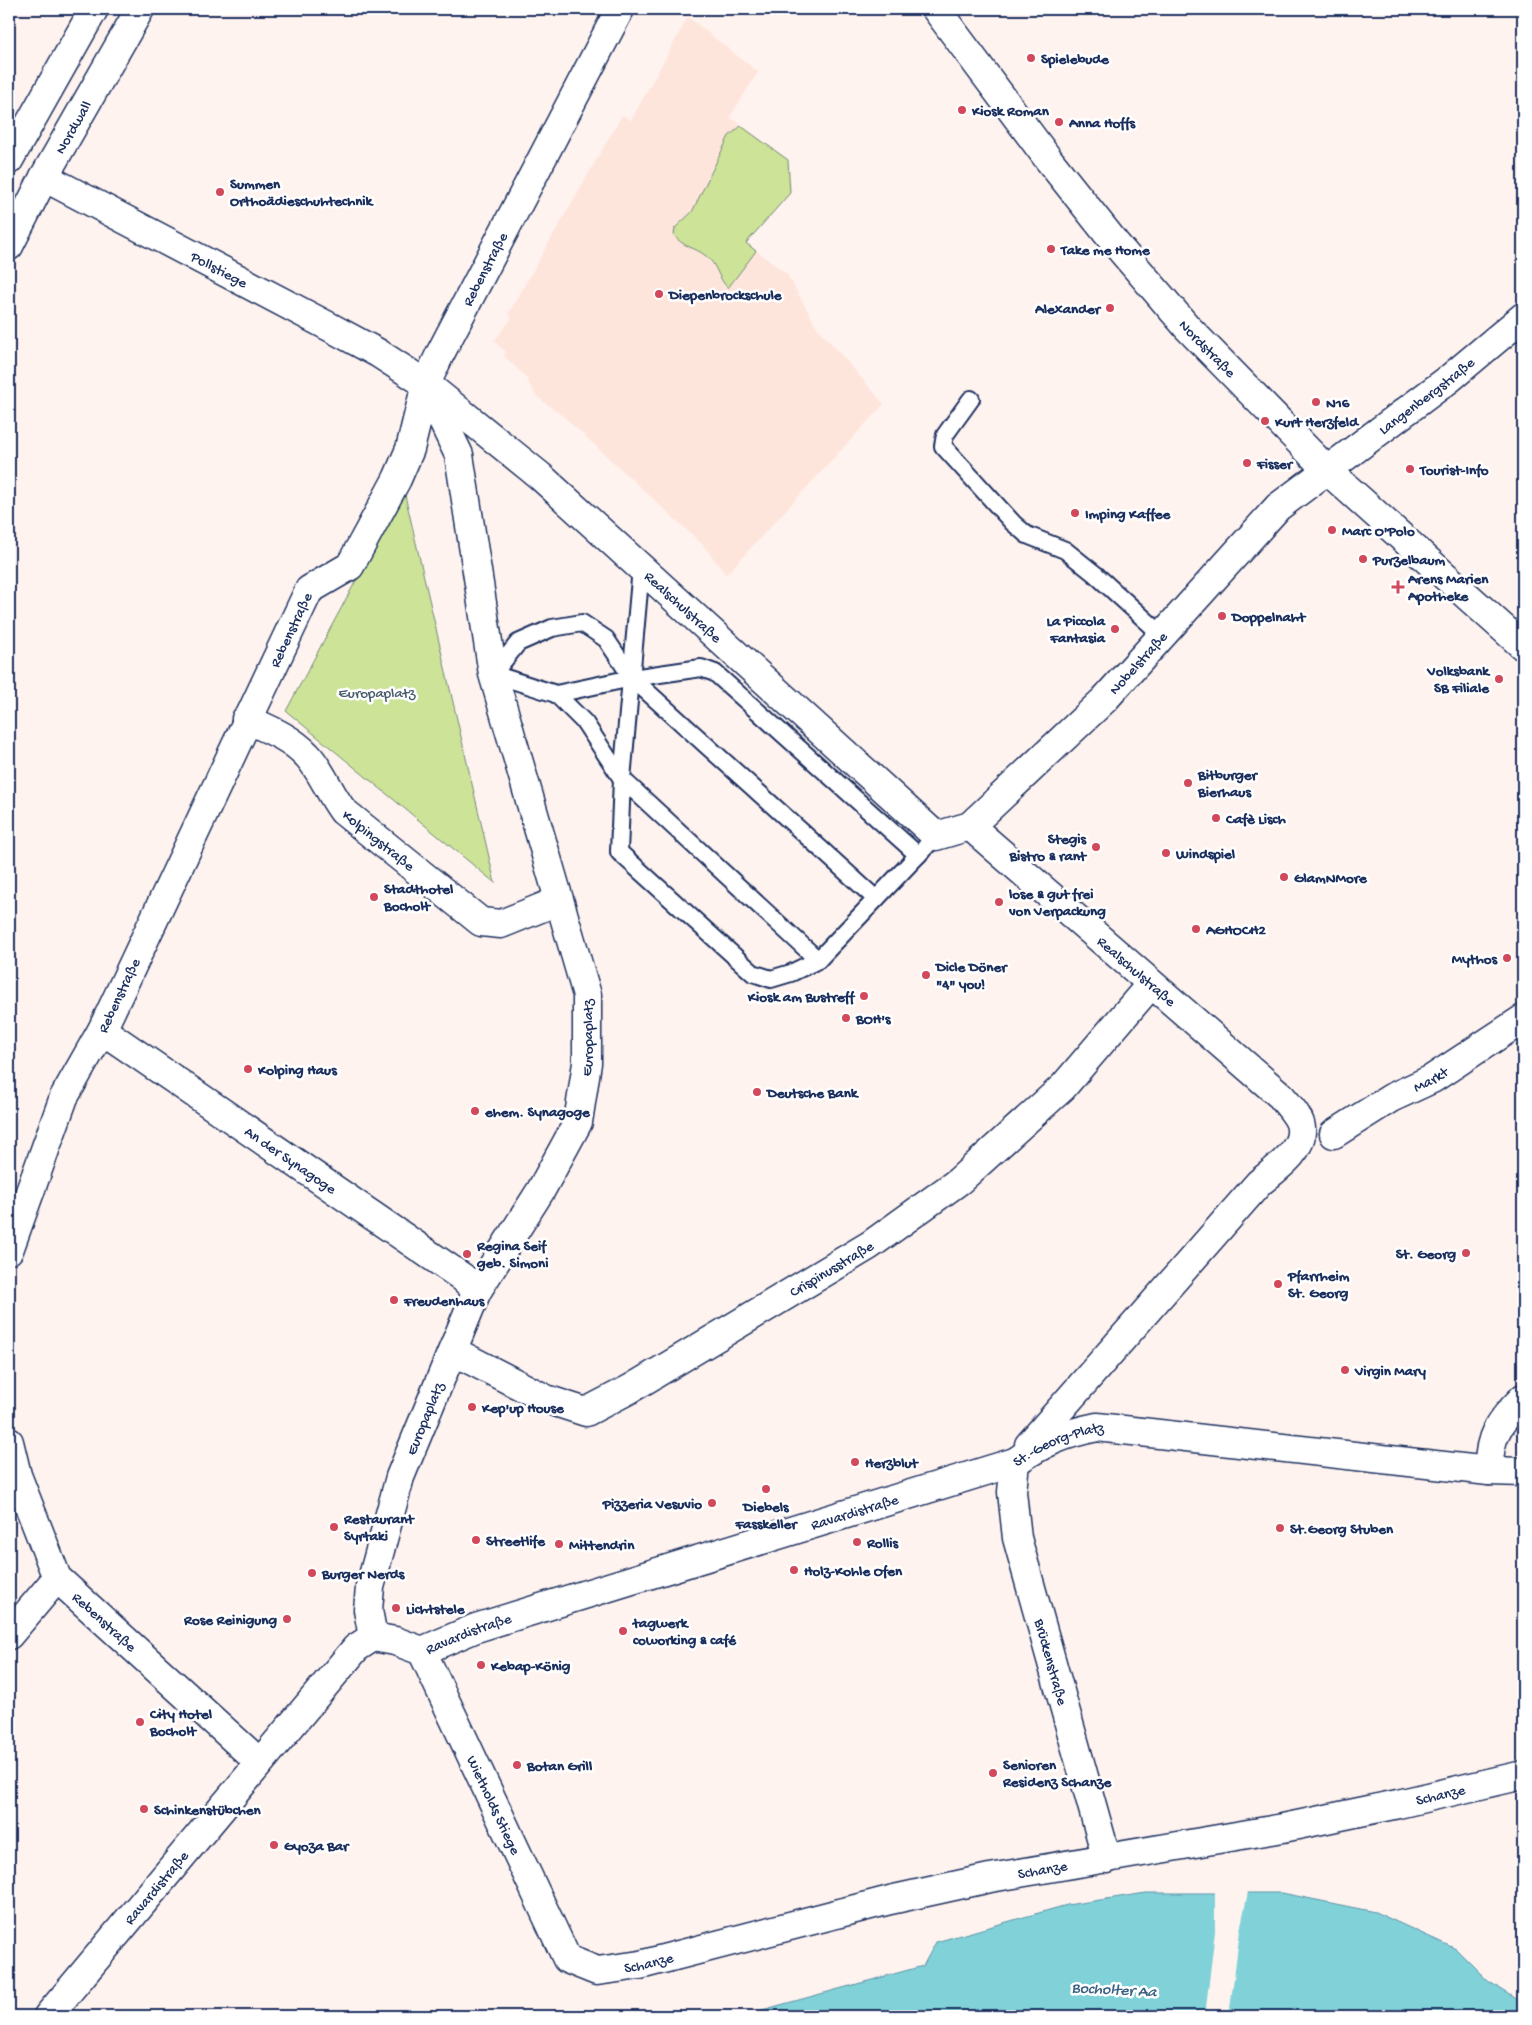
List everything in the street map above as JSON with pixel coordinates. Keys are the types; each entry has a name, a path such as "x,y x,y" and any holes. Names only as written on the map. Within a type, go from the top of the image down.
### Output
{"street":[{"path":"9,160 94,9"},
{"name":"Nordwall","path":"9,246 44,177 140,9"},
{"name":"Rebenstraße","path":"9,1250 64,1097 102,1030 308,590 350,566 397,479 410,449 426,384 620,9"},
{"name":"Nordstraße","path":"936,9 1010,110 1115,243 1187,326 1328,471 1523,646"},
{"name":"Pollstiege","path":"9,160 328,326 426,384"},
{"name":"Langenbergstraße","path":"1328,471 1449,379 1523,316"},
{"name":"Realschulstraße","path":"426,384 540,476 641,568 927,846"},
{"name":"Europaplatz","path":"372,1637 368,1610 370,1587 400,1477 477,1291 541,1190 578,1122 587,1063 587,995 493,674 459,455 426,384"},
{"name":"Nobelstraße","path":"927,846 970,826 1104,700 1278,507 1328,471"},
{"name":"Kolpingstraße","path":"246,719 288,739 308,756 330,795 343,811 482,922 501,924 558,901"},
{"name":"Realschulstraße","path":"970,826 1281,1096"},
{"name":"Crispinusstraße","path":"453,1351 546,1399 586,1412 630,1389 870,1244 959,1181 1063,1087 1151,984"},
{"name":"Markt","path":"1334,1134 1391,1098 1432,1079 1523,1020"},
{"name":"An der Synagoge","path":"102,1030 462,1278 477,1291"},
{"name":"St.-Georg-Platz","path":"1015,1462 1253,1191 1297,1148 1302,1129 1295,1114 1281,1096"},
{"path":"1489,1471 1488,1450 1496,1430 1523,1398"},
{"name":"St.-Georg-Platz","path":"1015,1462 1051,1440 1067,1433 1097,1428 1489,1471 1523,1472"},
{"name":"Rebenstraße","path":"9,1442 17,1475 57,1578 258,1764"},
{"name":"Ravardistraße","path":"48,2016 356,1648 372,1637 395,1641 422,1651 485,1626 1015,1462"},
{"name":"Brückenstraße","path":"1015,1462 1012,1492 1017,1538 1107,1859"},
{"path":"9,1635 57,1578"},
{"name":"Wietholds Stiege","path":"422,1651 567,1958"},
{"name":"Schanze","path":"567,1958 597,1972 640,1965 890,1900 990,1878 1329,1819 1523,1775"}],"lane":[{"path":"971,399 945,435 943,446 1027,535 1065,550 1095,574 1162,635"},
{"path":"556,694 632,678 701,668 716,673 927,846 818,960 791,973 772,979 753,973 619,852 622,779 632,678 641,568"},
{"path":"818,960 622,779 585,723 556,694 493,674 518,643 552,628 582,623 606,639 632,678 876,899"}],"shaded area":[{"name":"Diepenbrockschule","path":"688,17 758,72 730,117 788,159 791,192 746,243 787,274 817,327 884,404 726,575 703,545 564,417 536,396 525,376 504,356 506,352 494,341 512,318 508,314 622,115 631,120"}],"green space":[{"path":"741,126 788,160 790,193 746,243 756,251 728,288 710,259 685,245 674,235 675,228 692,212 729,136"},
{"name":"Europaplatz","path":"404,491 495,883 286,711"}],"water":[{"name":"Bocholter Aa","path":"1146,1893 1282,1893 1375,1912 1456,1949 1488,1981 1523,2003 1523,2016 740,2016 923,1966 936,1942 1067,1905"}],"pier":[{"path":"1215,1892 1248,1892 1240,1930 1229,2016 1205,2016 1215,1931"}],"place":[{"name":"Spielebude","path":"1031,58"},
{"name":"Kiosk Roman","path":"962,110"},
{"name":"Anna Hoffs","path":"1059,122"},
{"name":"Summen Orthoädieschuhtechnik","path":"220,192"},
{"name":"Take me Home","path":"1051,249"},
{"name":"Diepenbrockschule","path":"659,294"},
{"name":"Alexander","path":"1110,308"},
{"name":"N16","path":"1316,402"},
{"name":"Kurt Herzfeld","path":"1265,421"},
{"name":"Fisser","path":"1247,463"},
{"name":"Tourist-Info","path":"1410,469"},
{"name":"Imping Kaffee","path":"1075,513"},
{"name":"Marc O'Polo","path":"1332,530"},
{"name":"Purzelbaum","path":"1363,559"},
{"name":"Arens Marien Apotheke","path":"1398,587"},
{"name":"Doppelnaht","path":"1222,616"},
{"name":"La Piccola Fantasia","path":"1115,629"},
{"name":"Volksbank SB Filiale","path":"1499,679"},
{"name":"Bitburger Bierhaus","path":"1188,783"},
{"name":"Cafè Lisch","path":"1216,818"},
{"name":"Stegis Bistro & rant","path":"1096,847"},
{"name":"Windspiel","path":"1166,853"},
{"name":"GlamNMore","path":"1284,877"},
{"name":"Stadthotel Bocholt","path":"374,897"},
{"name":"lose & gut frei von Verpackung","path":"999,902"},
{"name":"AGHOCH2","path":"1196,929"},
{"name":"Mythos","path":"1507,958"},
{"name":"Dicle Döner \"4\" you!","path":"926,975"},
{"name":"Kiosk am Bustreff","path":"864,996"},
{"name":"BOH's","path":"846,1018"},
{"name":"Kolping Haus","path":"248,1069"},
{"name":"Deutsche Bank","path":"757,1092"},
{"name":"ehem. Synagoge","path":"475,1111"},
{"name":"St. Georg","path":"1466,1253"},
{"name":"Regina Seif geb. Simoni","path":"467,1254"},
{"name":"Pfarrheim St. Georg","path":"1278,1284"},
{"name":"Freudenhaus","path":"394,1300"},
{"name":"Virgin Mary","path":"1345,1370"},
{"name":"Kep'up House","path":"472,1407"},
{"name":"Herzblut","path":"855,1462"},
{"name":"Diebels Fasskeller","path":"766,1489"},
{"name":"Pizzeria Vesuvio","path":"712,1503"},
{"name":"Restaurant Syrtaki","path":"334,1527"},
{"name":"St.Georg Stuben","path":"1280,1528"},
{"name":"Streetlife","path":"476,1540"},
{"name":"Rollis","path":"857,1542"},
{"name":"Mittendrin","path":"559,1544"},
{"name":"Holz-Kohle Ofen","path":"794,1570"},
{"name":"Burger Nerds","path":"312,1573"},
{"name":"Lichtstele","path":"396,1608"},
{"name":"Rose Reinigung","path":"287,1619"},
{"name":"tagwerk coworking & café","path":"623,1631"},
{"name":"Kebap-König","path":"481,1665"},
{"name":"City Hotel Bocholt","path":"140,1722"},
{"name":"Botan Grill","path":"517,1765"},
{"name":"Senioren Residenz Schanze","path":"993,1773"},
{"name":"Schinkenstübchen","path":"144,1809"},
{"name":"Gyoza Bar","path":"274,1845"}]}
